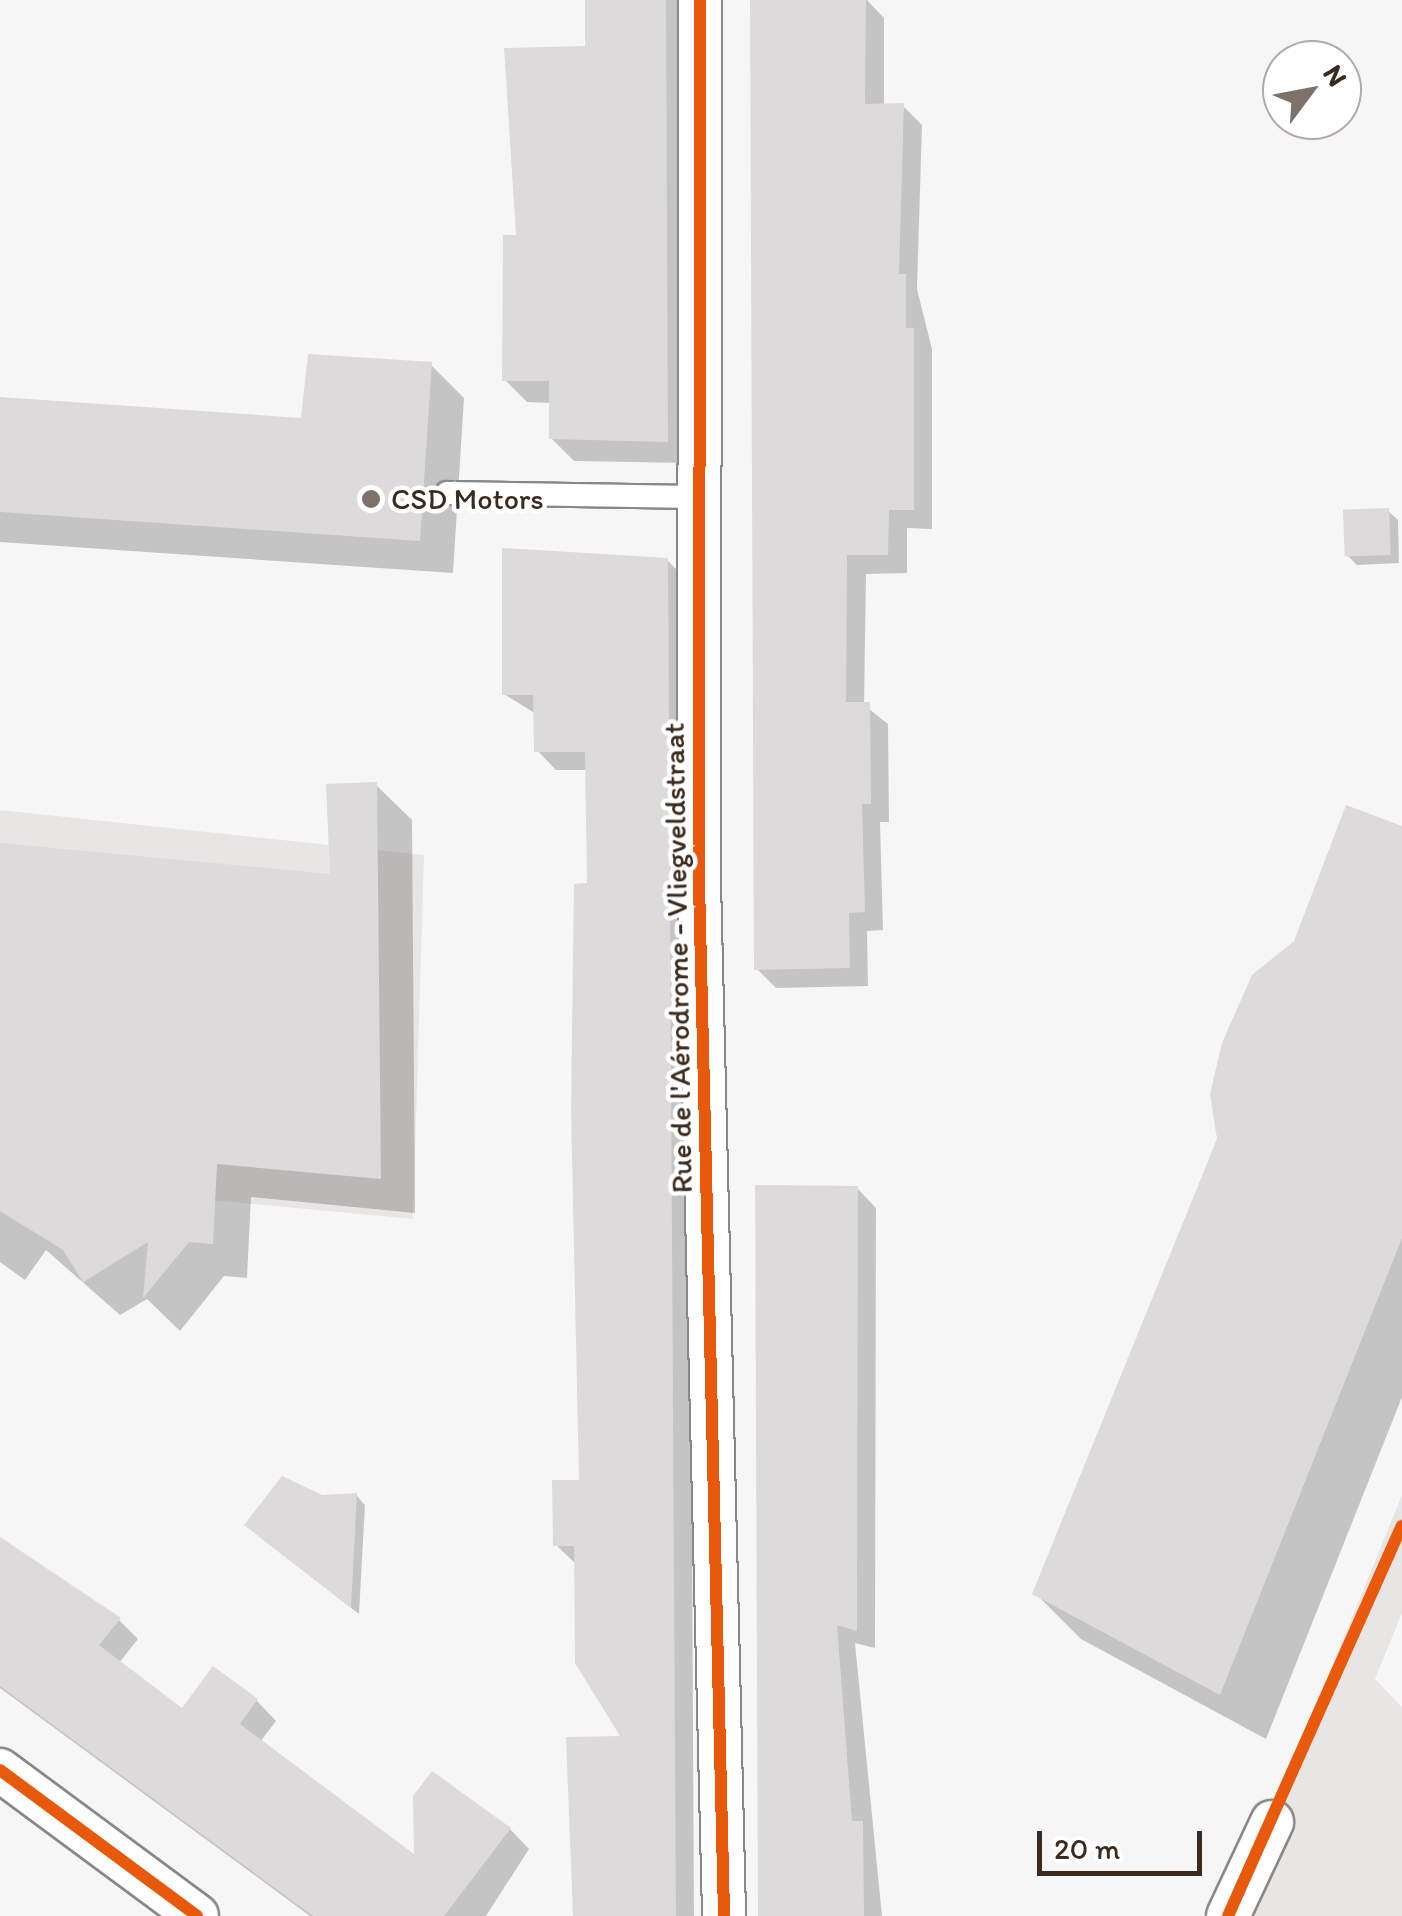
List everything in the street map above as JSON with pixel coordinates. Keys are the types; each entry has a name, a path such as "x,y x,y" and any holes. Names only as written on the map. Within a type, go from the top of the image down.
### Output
{"street":[{"name":"Rue de l'Aérodrome - Vliegveldstraat","path":"700,0 699,497 724,1916"},
{"path":"0,1770 197,1916"},
{"path":"1228,1916 1272,1822"}],"lane":[{"path":"446,493 699,497"}],"shaded area":[{"path":"0,810 424,855 413,1219 0,1180"},
{"path":"1402,1495 1402,1613 1375,1679 1402,1707 1402,1916 1214,1916 1287,1777"}],"building":[{"path":"585,0 666,0 668,442 549,439 549,381 502,381 503,235 516,235 504,48 585,46"},
{"path":"750,0 866,0 865,104 904,103 899,274 906,274 906,328 914,328 914,510 889,510 888,555 847,555 846,702 870,702 871,804 862,804 865,912 849,913 850,968 754,970"},
{"path":"308,354 432,362 420,541 0,512 0,397 301,418"},
{"path":"1389,508 1391,555 1345,557 1343,510"},
{"path":"502,548 668,558 676,1916 573,1916 566,1737 620,1736 575,1663 574,1546 553,1546 552,1480 579,1480 571,1109 574,884 587,883 585,752 534,752 533,695 502,695"},
{"path":"377,782 381,1179 217,1164 213,1244 189,1242 143,1298 148,1242 83,1282 63,1250 0,1211 0,843 330,874 326,784"},
{"path":"1346,805 1402,826 1402,1238 1220,1695 1032,1594 1217,1139 1210,1094 1222,1043 1252,975 1294,941"},
{"path":"755,1185 858,1186 857,1631 837,1625 852,1821 863,1821 864,1916 758,1916"},
{"path":"282,1476 322,1495 357,1493 351,1608 244,1525"},
{"path":"0,1537 121,1618 99,1645 182,1708 213,1666 258,1699 240,1724 414,1854 413,1796 432,1771 511,1828 444,1916 313,1916 0,1686"}],"cycle path":[{"path":"700,0 699,883 724,1916"},
{"path":"1228,1916 1402,1526"},
{"path":"0,1770 197,1916"}],"place":[{"name":"CSD Motors","path":"371,499"}]}
